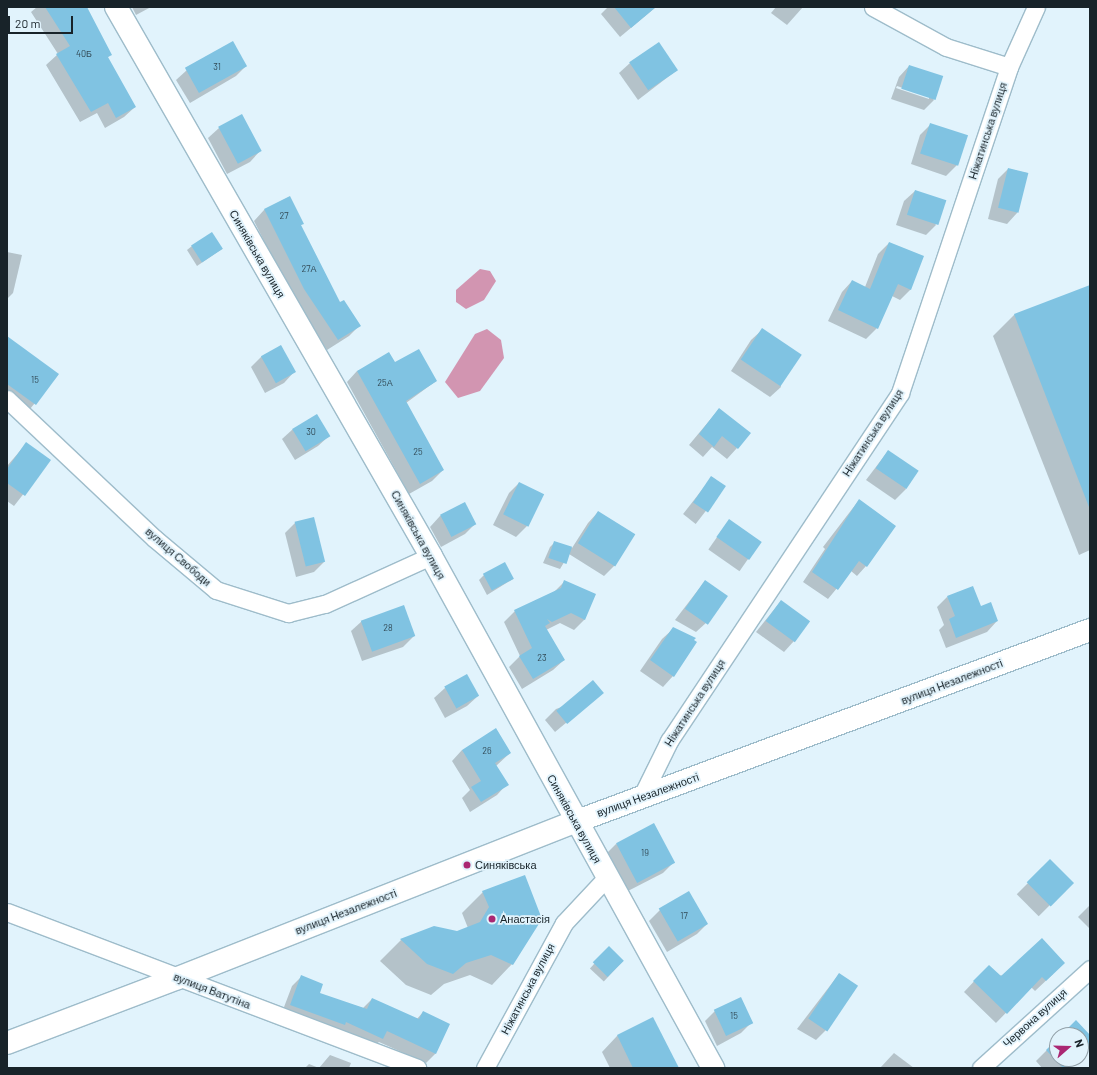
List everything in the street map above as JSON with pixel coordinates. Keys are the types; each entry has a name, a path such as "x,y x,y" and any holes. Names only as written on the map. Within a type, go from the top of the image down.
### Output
{"street":[{"name":"Синяківська вулиця","path":"116,7 431,556 575,822 713,1068"},
{"path":"873,7 946,47 1009,66"},
{"name":"Ніжатинська вулиця","path":"641,798 669,741 900,393 1009,66 1036,7"},
{"name":"вулиця Свободи","path":"7,400 154,538 216,590 288,613 325,604 431,556"},
{"name":"вулиця Незалежності","path":"7,1043 178,978 575,822 1090,630"},
{"name":"Ніжатинська вулиця","path":"485,1068 564,923 607,877"},
{"name":"вулиця Ватутіна","path":"7,912 417,1068"},
{"name":"Червона вулиця","path":"981,1068 1090,969"}],"shaded area":[{"path":"480,269 490,271 496,281 484,300 466,309 456,302 456,290"},
{"path":"487,329 501,340 504,358 480,391 458,398 445,382 475,334"}],"building":[{"path":"45,7 87,7 112,55 108,57 136,107 116,118 108,103 91,112 56,54 70,46"},
{"path":"614,7 656,7 631,28"},
{"path":"233,41 247,66 199,93 185,68"},
{"path":"659,42 678,70 648,90 629,62"},
{"path":"909,65 943,76 936,100 901,89"},
{"path":"242,114 262,151 238,164 218,127"},
{"path":"930,123 968,135 958,166 920,153"},
{"path":"1008,168 1028,173 1018,213 998,208"},
{"path":"915,190 946,200 938,225 907,215"},
{"path":"290,196 304,224 301,225 340,302 344,300 361,326 338,340 304,289 264,209"},
{"path":"212,232 223,249 202,262 191,246"},
{"path":"889,242 924,256 911,290 898,284 878,329 838,310 852,280 870,289"},
{"path":"1090,285 1090,506 1089,507 1014,314"},
{"path":"762,328 802,355 781,386 741,360"},
{"path":"7,336 59,374 36,405 7,384"},
{"path":"281,345 296,372 276,383 261,356"},
{"path":"419,349 437,381 406,401 444,470 420,484 357,371 389,352 395,362"},
{"path":"719,408 751,433 738,449 722,436 714,447 699,434"},
{"path":"317,414 330,436 306,451 292,429"},
{"path":"26,442 51,460 25,496 7,483 7,469"},
{"path":"888,450 919,471 906,489 876,468"},
{"path":"711,476 726,486 708,513 693,503"},
{"path":"519,482 544,494 528,527 503,514"},
{"path":"859,499 896,526 867,567 859,561 838,590 812,572"},
{"path":"465,502 476,524 451,537 440,515"},
{"path":"598,511 635,534 615,567 578,543"},
{"path":"314,517 325,562 306,566 295,522"},
{"path":"729,519 762,542 749,560 716,537"},
{"path":"554,541 572,547 567,564 548,558"},
{"path":"505,562 514,579 492,591 483,574"},
{"path":"564,580 596,594 585,620 571,613 552,622 547,619 550,623 545,626 565,660 533,679 519,656 532,648 514,610 561,588"},
{"path":"705,580 728,596 708,625 685,609"},
{"path":"973,586 981,606 991,602 998,621 956,638 949,619 955,616 947,596"},
{"path":"781,600 810,621 795,642 766,621"},
{"path":"404,605 415,636 372,652 361,621"},
{"path":"673,627 696,638 694,640 697,642 674,677 650,660"},
{"path":"467,674 479,696 456,708 444,687"},
{"path":"593,680 604,693 567,724 556,711"},
{"path":"496,728 511,753 495,763 509,785 481,802 471,787 481,781 462,750"},
{"path":"654,823 675,863 637,883 616,843"},
{"path":"1050,859 1074,883 1051,906 1027,882"},
{"path":"525,875 542,919 513,965 491,955 466,963 453,974 427,964 400,939 434,926 457,931 480,922 489,907 482,891"},
{"path":"689,891 708,924 678,941 659,908"},
{"path":"1042,938 1065,963 1046,981 1042,977 1007,1014 973,981 989,965 1001,976"},
{"path":"609,946 624,961 608,977 593,962"},
{"path":"839,973 858,986 827,1031 808,1019"},
{"path":"301,975 323,984 320,993 367,1009 372,998 419,1019 423,1011 450,1024 436,1054 387,1031 383,1039 346,1022 345,1025 290,1005"},
{"path":"741,997 753,1023 726,1036 714,1010"},
{"path":"653,1017 679,1068 633,1068 617,1035"},
{"path":"1076,1020 1083,1027 1069,1027"},
{"path":"1089,1034 1090,1035 1089,1048"}],"place":[{"name":"Синяківська","path":"467,865"},
{"name":"Анастасія","path":"492,919"}]}
